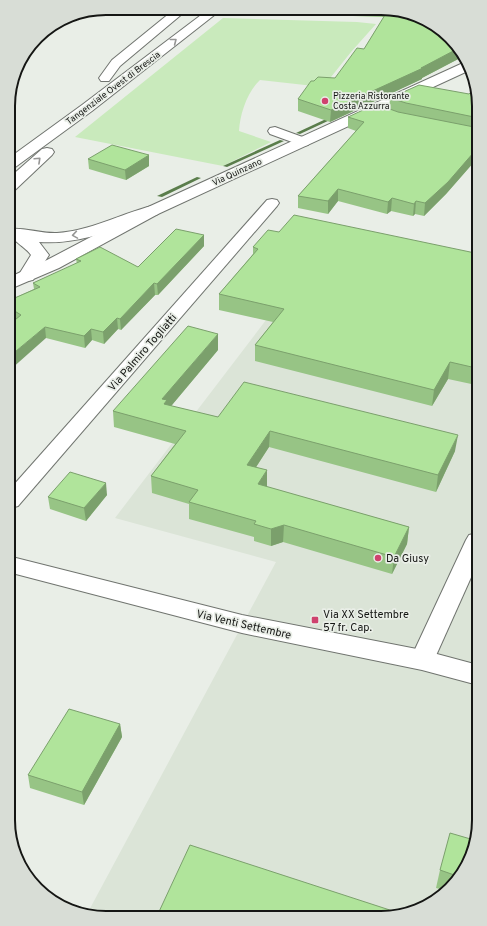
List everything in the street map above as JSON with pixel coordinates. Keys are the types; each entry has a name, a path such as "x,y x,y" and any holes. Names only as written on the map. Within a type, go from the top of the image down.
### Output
{"main road":[{"name":"Tangenziale Ovest di Brescia","path":"93,88 188,15"},
{"name":"Tangenziale Ovest di Brescia","path":"15,147 81,105 208,15"},
{"name":"Via Quinzano","path":"15,282 53,264 152,211 464,68"},
{"name":"Tangenziale Ovest di Brescia","path":"15,160 81,105"},
{"path":"15,181 74,126 81,105"},
{"path":"15,231 56,238 89,233 152,211"},
{"path":"15,231 34,246 40,255 27,276"},
{"name":"Via Venti Settembre","path":"15,566 242,624 422,660 472,673"}],"street":[{"path":"105,78 116,63 174,15"},
{"path":"374,109 388,114"},
{"path":"275,131 303,142"},
{"name":"Via Palmiro Togliatti","path":"15,496 272,203"},
{"path":"422,660 472,551"}],"shaded area":[{"path":"337,227 472,255 472,826 469,843 460,865 445,884 436,892 421,902 387,911 106,911 90,909 276,562 115,518"}],"green space":[{"path":"223,18 357,22 376,24 323,87 260,80 251,91 245,104 239,131 271,142 223,166 75,137"}],"building":[{"path":"385,15 387,15 421,24 441,38 453,51 421,68 423,68 331,110 298,99 311,81 314,81 318,77 335,78 357,48 364,49"},
{"path":"419,85 469,94 471,92 472,117 406,103 390,98"},
{"path":"376,104 398,112 472,127 472,154 448,182 425,203 416,201 414,204 392,198 388,202 338,189 328,201 298,196 364,122 348,117"},
{"path":"112,145 149,155 125,170 88,159"},
{"path":"294,215 472,252 472,367 450,362 434,390 255,345 284,309 219,294 258,249 253,247 268,230 279,232"},
{"path":"176,229 204,235 157,284 154,283 120,319 117,318 103,332 91,329 84,336 45,327 15,352 15,320 21,315 15,311 15,298 40,287 33,283 81,261 76,259 100,247 138,267"},
{"path":"188,326 218,334 162,399 167,400 164,404 218,417 244,382 458,435 438,475 270,431 247,465 267,470 258,484 409,527 394,557 284,525 271,529 254,524 256,521 189,502 198,490 151,476 186,431 113,411"},
{"path":"70,472 106,483 84,508 48,497"},
{"path":"69,709 120,724 82,792 28,775"},
{"path":"450,833 470,839 465,855 453,875 440,870"},
{"path":"190,845 391,910 387,911 159,911"}],"waterway":[{"path":"298,133 328,120"},
{"path":"225,166 282,141"},
{"path":"160,196 199,178"}],"place":[{"name":"Pizzeria Ristorante Costa Azzurra","path":"325,101"},
{"name":"Da Giusy","path":"378,558"},
{"name":"Via XX Settembre 57 fr. Cap.","path":"315,620"}]}
